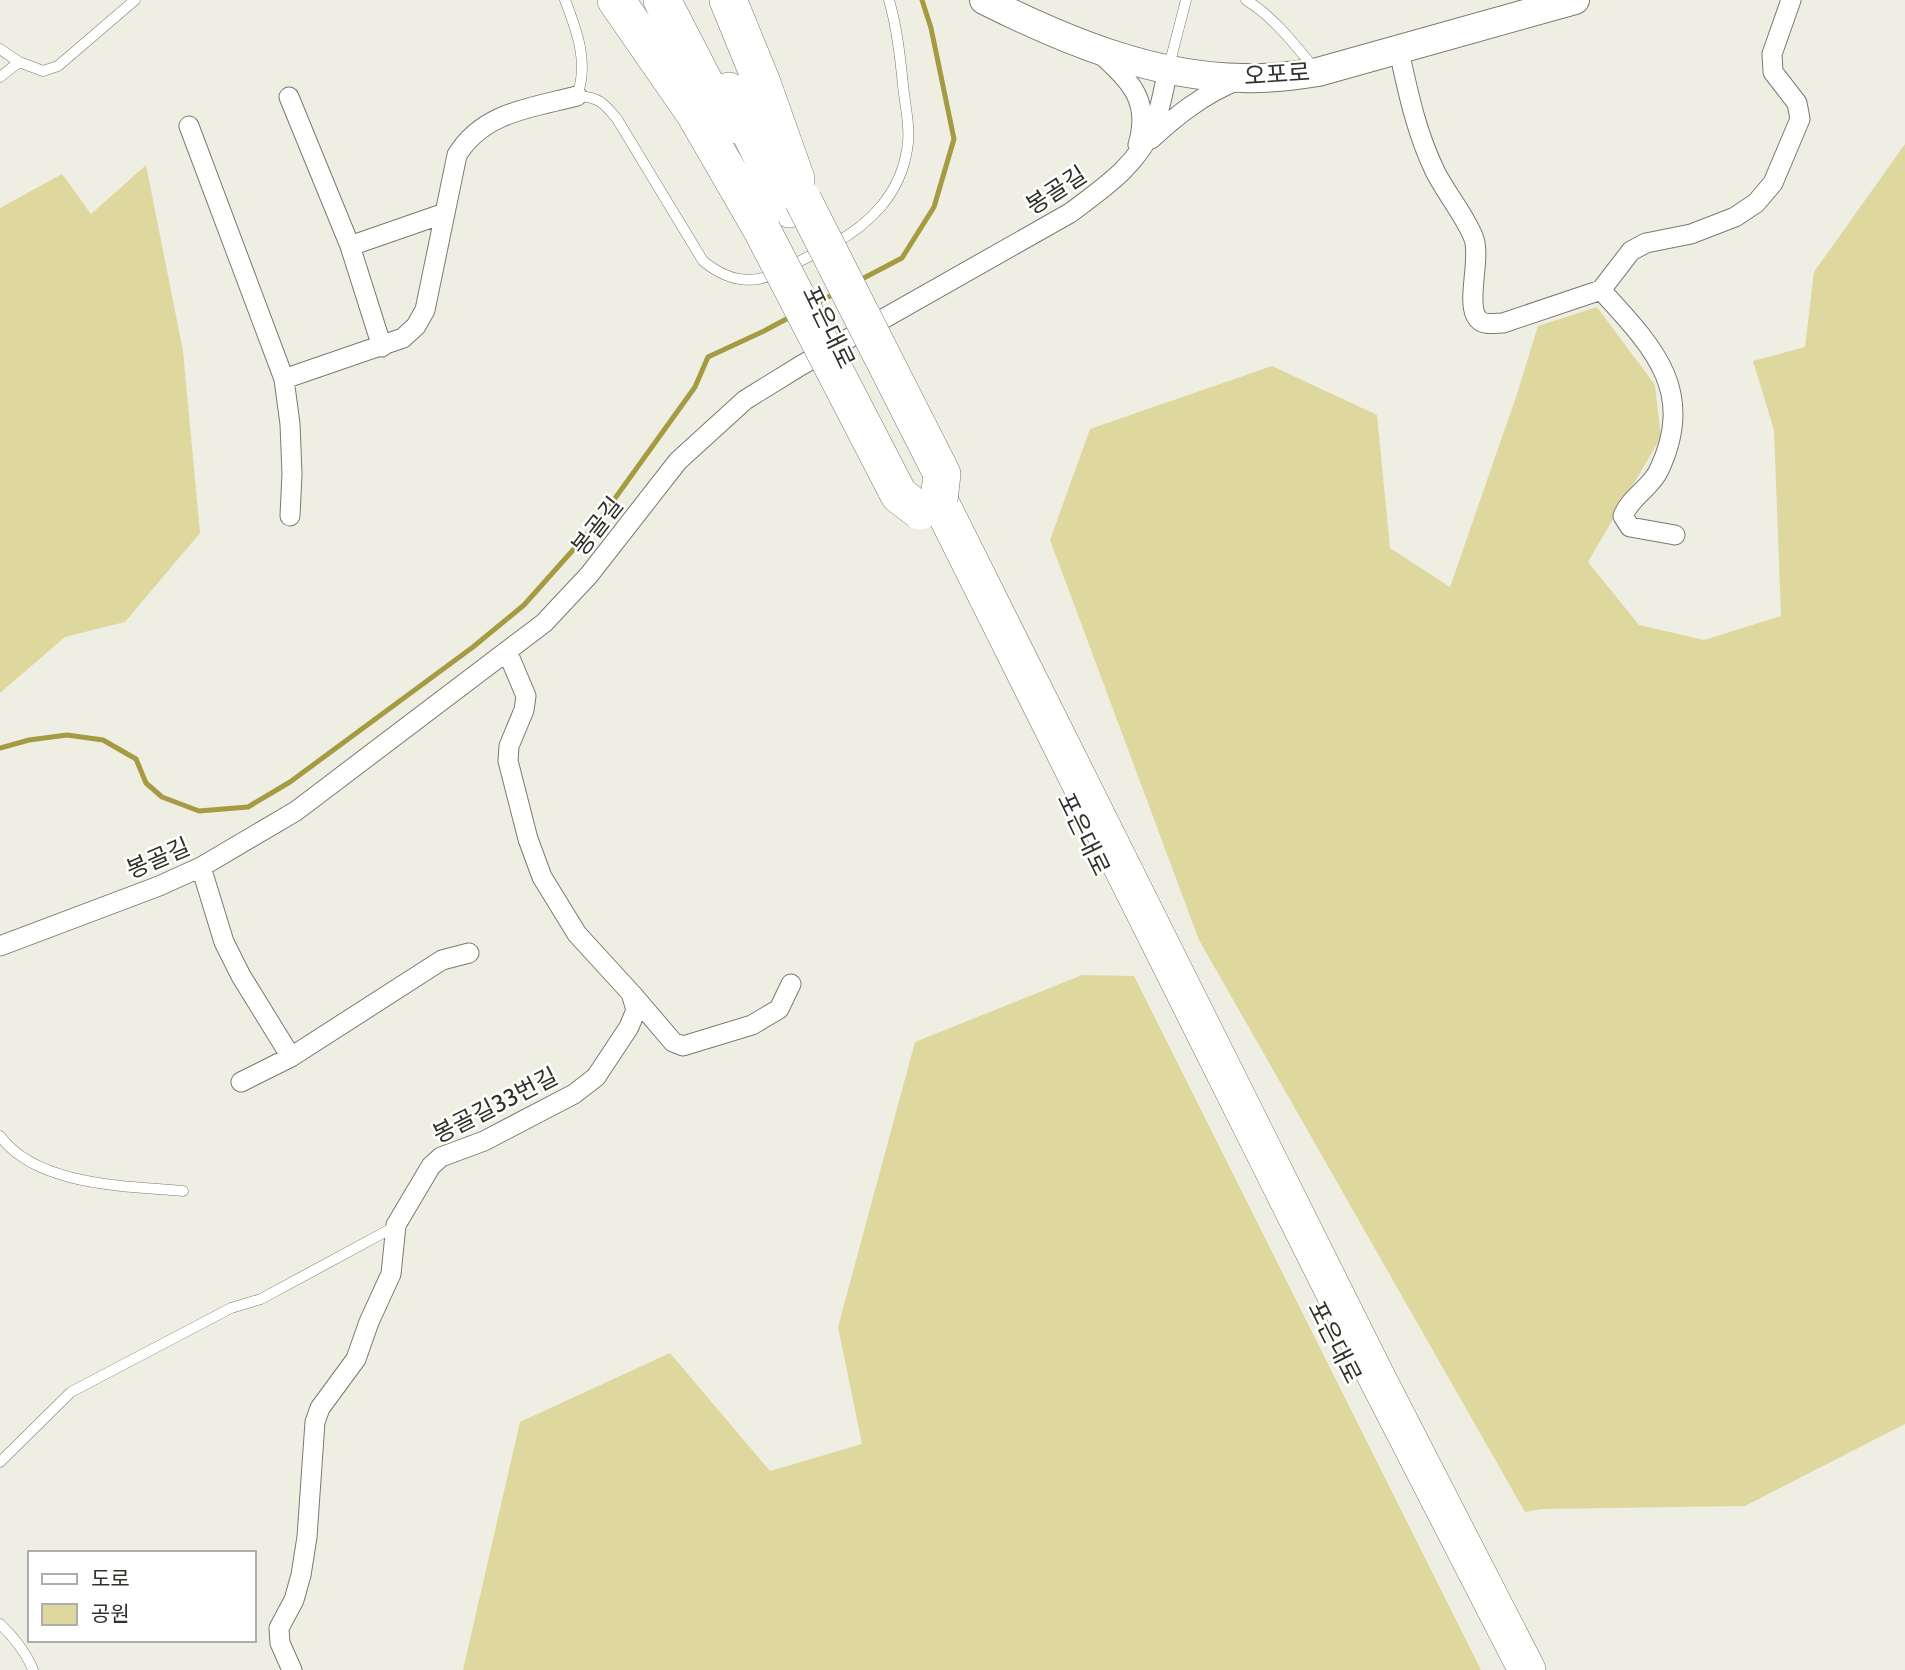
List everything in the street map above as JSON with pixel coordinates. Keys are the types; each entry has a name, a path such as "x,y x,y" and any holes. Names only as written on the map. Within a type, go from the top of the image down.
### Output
{"highway":[{"path":"617,0 695,114 783,215"},
{"path":"662,0 783,215 942,474 930,505 899,495 783,215 683,0"},
{"path":"728,0 762,83 783,215"},
{"name":"포은대로","path":"930,505 1061,786 1335,1344 1503,1670"},
{"name":"포은대로","path":"930,505 1527,1670"}],"street":[{"name":"오포로","path":"984,0 1094,48 1168,70 1241,78 1276,78 1318,72 1574,0"},
{"path":"1399,51 1412,113 1434,170 1474,239 1477,258 1473,309 1478,320 1487,324 1503,323 1601,290 1631,251 1646,243 1691,234 1735,217 1756,203 1773,183 1800,119 1797,103 1773,72 1772,54 1791,0"},
{"path":"1094,48 1136,91 1142,122 1139,152"},
{"name":"봉골길","path":"0,946 159,886 201,867 296,811 544,623 568,599 678,461 745,400 1070,213 1110,184 1139,152 1155,122 1168,70"},
{"path":"1139,152 1185,108 1216,89 1241,78"},
{"path":"284,379 382,347 403,338 416,326 425,310 457,155 467,139 484,125 502,116 577,96"},
{"path":"289,97 350,246 382,347"},
{"path":"190,125 284,379 290,424 290,516"},
{"path":"350,246 445,213"},
{"path":"1601,290 1643,335 1664,368 1673,392 1675,416 1666,454 1658,473 1626,507 1623,516 1630,527 1675,535"},
{"path":"507,651 527,696 509,746 508,761 542,877 577,934 673,1042 683,1046 752,1025 779,1009 791,984"},
{"path":"201,867 224,942 241,976 290,1056"},
{"path":"241,1082 290,1056 442,960 469,953"},
{"name":"봉골길33번길","path":"292,1670 280,1643 279,1628 294,1600 301,1575 307,1537 315,1422 320,1408 356,1359 391,1274 397,1226 431,1166 441,1157 484,1141 574,1094 596,1077 629,1027 636,1010 631,993"}],"lane":[{"path":"0,49 19,62 43,71 58,66 135,0"},
{"path":"565,0 576,30 582,61 582,82 577,96 593,96 617,119 703,261 728,278 746,281 769,276 857,230 876,214 901,174 908,148 907,120 898,32 889,0"},
{"path":"1168,70 1186,0"},
{"path":"1246,0 1268,16 1318,72"},
{"path":"0,77 19,62"},
{"path":"0,1136 32,1164 92,1183 183,1191"},
{"path":"0,1462 71,1392 232,1308 261,1299 397,1226"},
{"path":"0,1624 23,1652 33,1670"}],"green space":[{"path":"1905,144 1905,1424 1745,1506 1542,1509 1525,1512 1199,940 1050,540 1090,429 1272,366 1377,415 1390,548 1450,587 1538,326 1597,307 1655,385 1661,437 1588,562 1639,625 1704,640 1781,616 1774,430 1753,361 1805,347 1814,272"},
{"path":"146,165 183,351 200,533 125,622 65,637 0,693 0,208 62,174 91,214"},
{"path":"1082,975 1134,976 1481,1670 463,1670 520,1422 670,1353 770,1471 862,1444 838,1327 915,1042"}],"waterway":[{"path":"860,280 902,258 934,207 954,139 931,28 922,0"},
{"path":"813,305 836,293"},
{"path":"0,748 29,740 67,735 103,740 136,759 146,783 162,797 199,811 248,807 290,782 473,647 524,605 598,522 695,387 708,357 792,316"}]}
